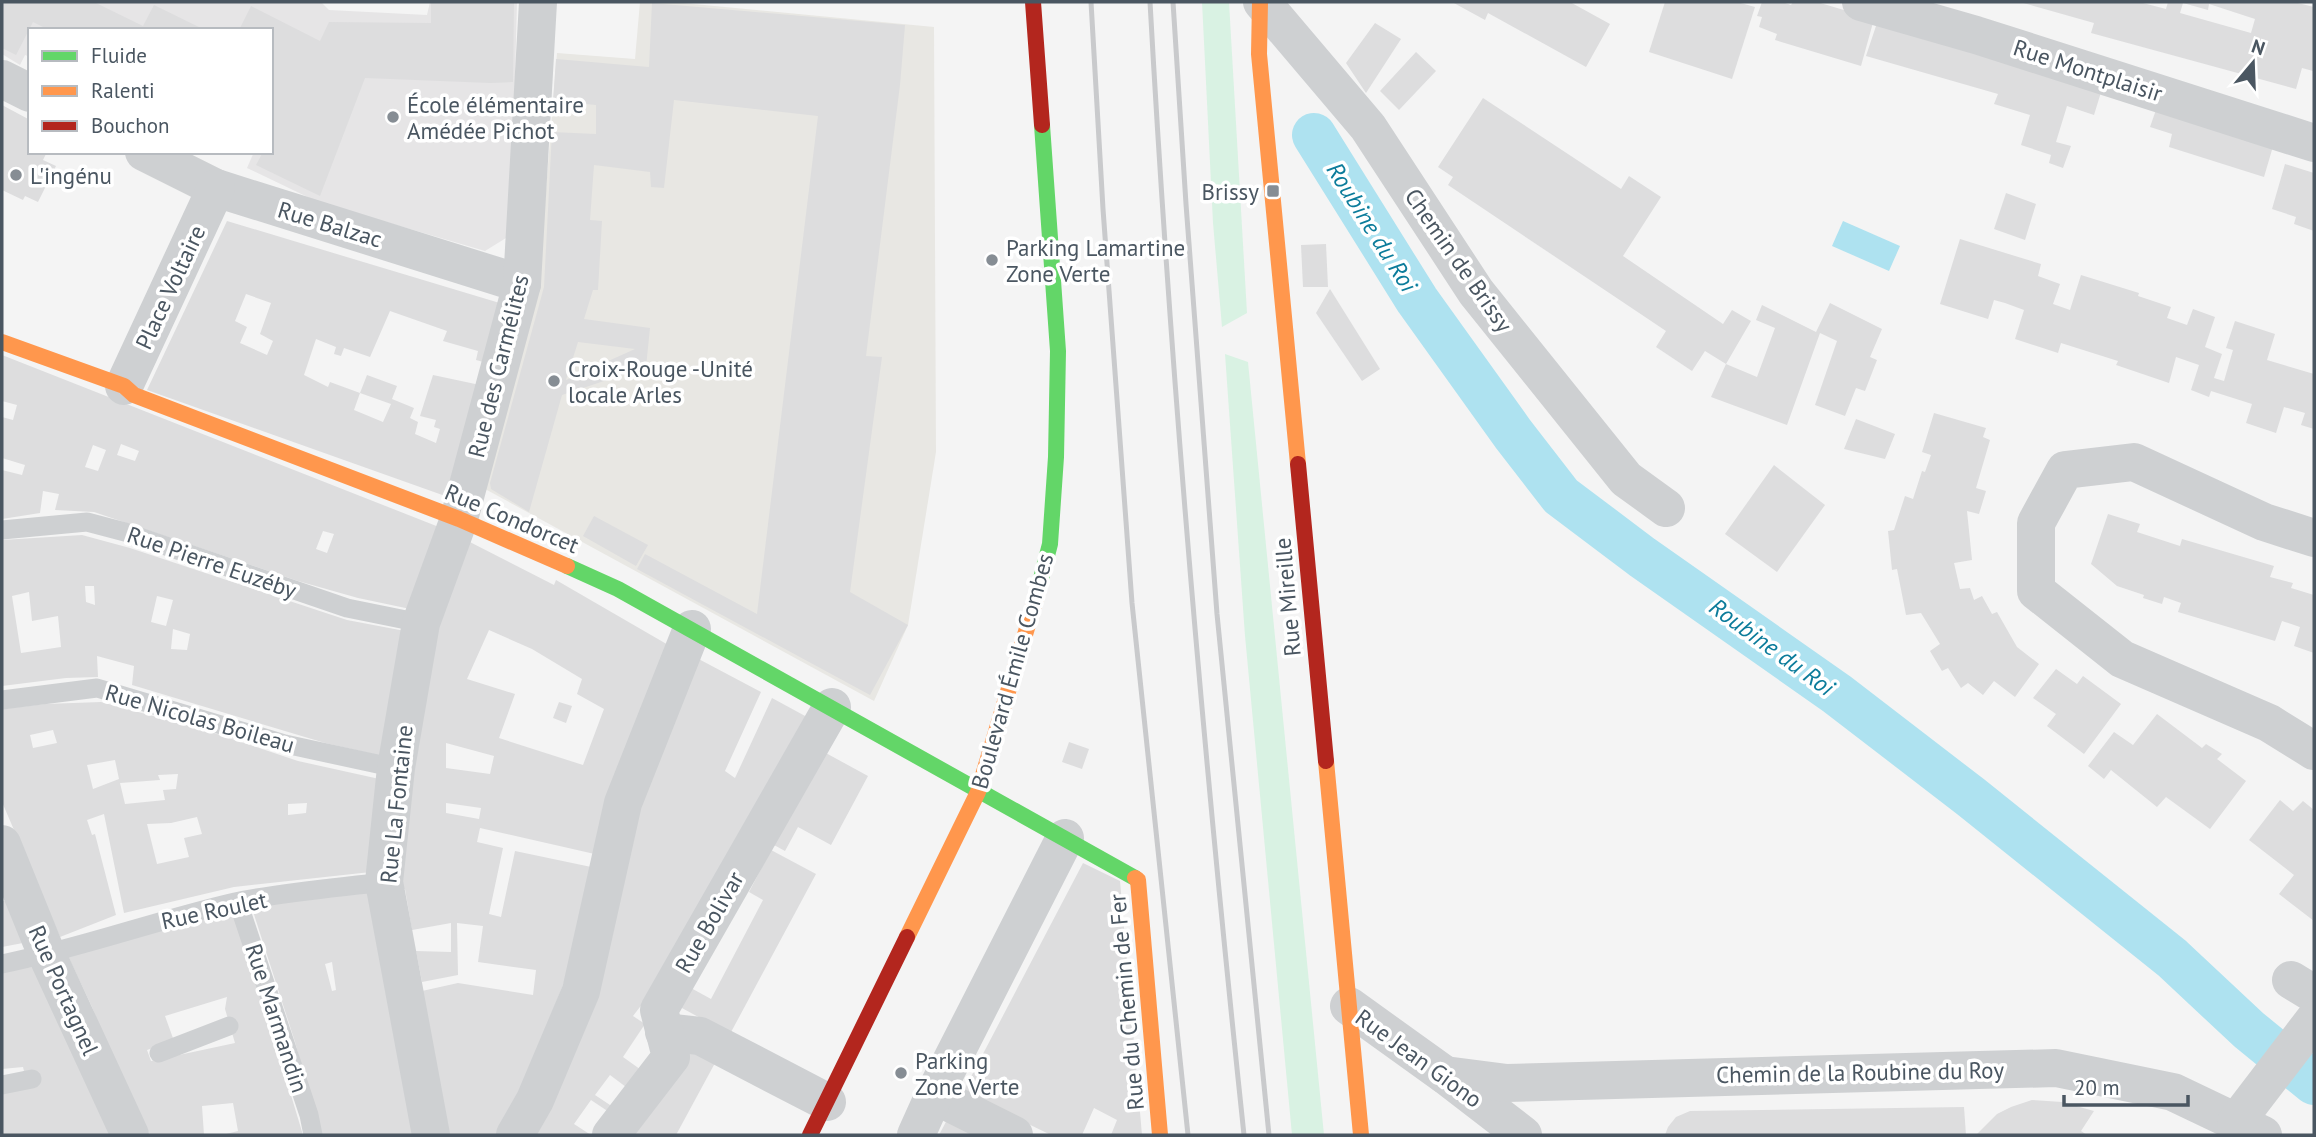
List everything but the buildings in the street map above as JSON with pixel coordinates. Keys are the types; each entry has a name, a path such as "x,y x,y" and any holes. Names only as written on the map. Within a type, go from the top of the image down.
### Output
{"street":[{"name":"Rue des Carmélites","path":"459,519 522,284 538,2"},
{"name":"Boulevard Émile Combes","path":"818,1119 978,792 1032,615 1050,544 1056,457 1058,351 1033,2"},
{"name":"Rue Mireille","path":"1261,2 1259,54 1361,1135"},
{"name":"Chemin de Brissy","path":"1261,2 1368,127 1476,292 1626,479 1666,508"},
{"name":"Rue Montplaisir","path":"1861,2 1976,34 2314,143"},
{"path":"2,79 28,92"},
{"name":"Rue Balzac","path":"148,154 216,188 522,284"},
{"name":"Place Voltaire","path":"124,386 216,188"},
{"name":"Rue Condorcet","path":"2,342 124,386 134,395 459,519 618,589 832,707 978,792"},
{"path":"2314,538 2264,522 2134,462 2065,470 2036,523 2036,591 2122,659 2269,723 2314,751"},
{"name":"Rue La Fontaine","path":"431,1135 384,882 396,768 421,623 459,519"},
{"path":"515,1135 535,1100 581,991 624,803 692,629"},
{"name":"Rue Bolivar","path":"611,1135 671,1057 659,1010 832,707"},
{"name":"Rue du Chemin de Fer","path":"978,792 1138,880 1160,1135"},
{"path":"916,1135 1065,838"},
{"name":"Rue Portagnel","path":"2,844 10,886 47,955 130,1135"},
{"name":"Rue Jean Giono","path":"1349,1006 1445,1075 1479,1119 1523,1135"},
{"path":"2252,1118 2314,1020"},
{"path":"664,1032 700,1036 818,1119"},
{"name":"Chemin de la Roubine du Roy","path":"1445,1075 1507,1083 2056,1068 2173,1092 2252,1118"},
{"path":"934,1095 1014,1135"}],"lane":[{"name":"Rue Pierre Euzéby","path":"2,530 87,522 125,532 347,608 421,623"},
{"name":"Rue Nicolas Boileau","path":"2,700 97,688 285,744 396,768"},
{"name":"Rue Roulet","path":"2,964 47,955 143,925 238,902 384,882"},
{"name":"Rue Marmandin","path":"238,902 309,1115 313,1135"},
{"path":"159,1053 229,1026"},
{"path":"2,1085 32,1079"}],"shaded area":[{"name":"École élémentaire Amédée Pichot","path":"2,2 321,2 329,10 427,15 430,2 517,2 511,235 485,251 318,202 247,168 253,154 273,154 273,28 28,28 28,56 25,55 20,65 2,54"},
{"path":"640,2 673,2 934,27 936,452 908,625 874,701 485,489 538,289 557,53 635,59"}],"green space":[{"path":"1202,2 1229,2 1247,313 1222,327 1213,223"},
{"path":"1225,354 1248,362 1324,1135 1292,1135 1245,636"}],"water":[{"path":"1843,221 1900,246 1889,271 1832,246"}],"waterway":[{"name":"Roubine du Roi","path":"1314,135 1417,300 1561,496 1642,557 1837,694 1971,797 2172,958 2249,1030 2314,1083"}],"railway":[{"path":"1091,2 1103,209 1132,603 1188,1135"},
{"path":"1150,2 1190,569 1244,1135"},
{"path":"1173,2 1217,614 1269,1135"}],"traffic: fast":[{"path":"1036,598 1050,544 1056,457 1058,351 1042,125"},
{"path":"567,566 618,589 1135,878"}],"traffic: slow":[{"path":"1260,2 1259,54 1298,464"},
{"path":"2,342 124,386 134,395 459,519 567,566"},
{"path":"907,937 978,792 1036,598"},
{"path":"1326,761 1361,1135"},
{"path":"1135,878 1138,880 1160,1135"}],"traffic: jam":[{"path":"1033,2 1042,125"},
{"path":"1298,464 1326,761"},
{"path":"810,1135 907,937"}],"place":[{"name":"École élémentaire Amédée Pichot","path":"393,117"},
{"name":"L'ingénu","path":"16,175"},
{"name":"Brissy","path":"1273,191"},
{"name":"Parking Lamartine Zone Verte","path":"992,260"},
{"name":"Croix-Rouge -Unité locale Arles","path":"554,381"},
{"name":"Parking Zone Verte","path":"901,1073"}]}
